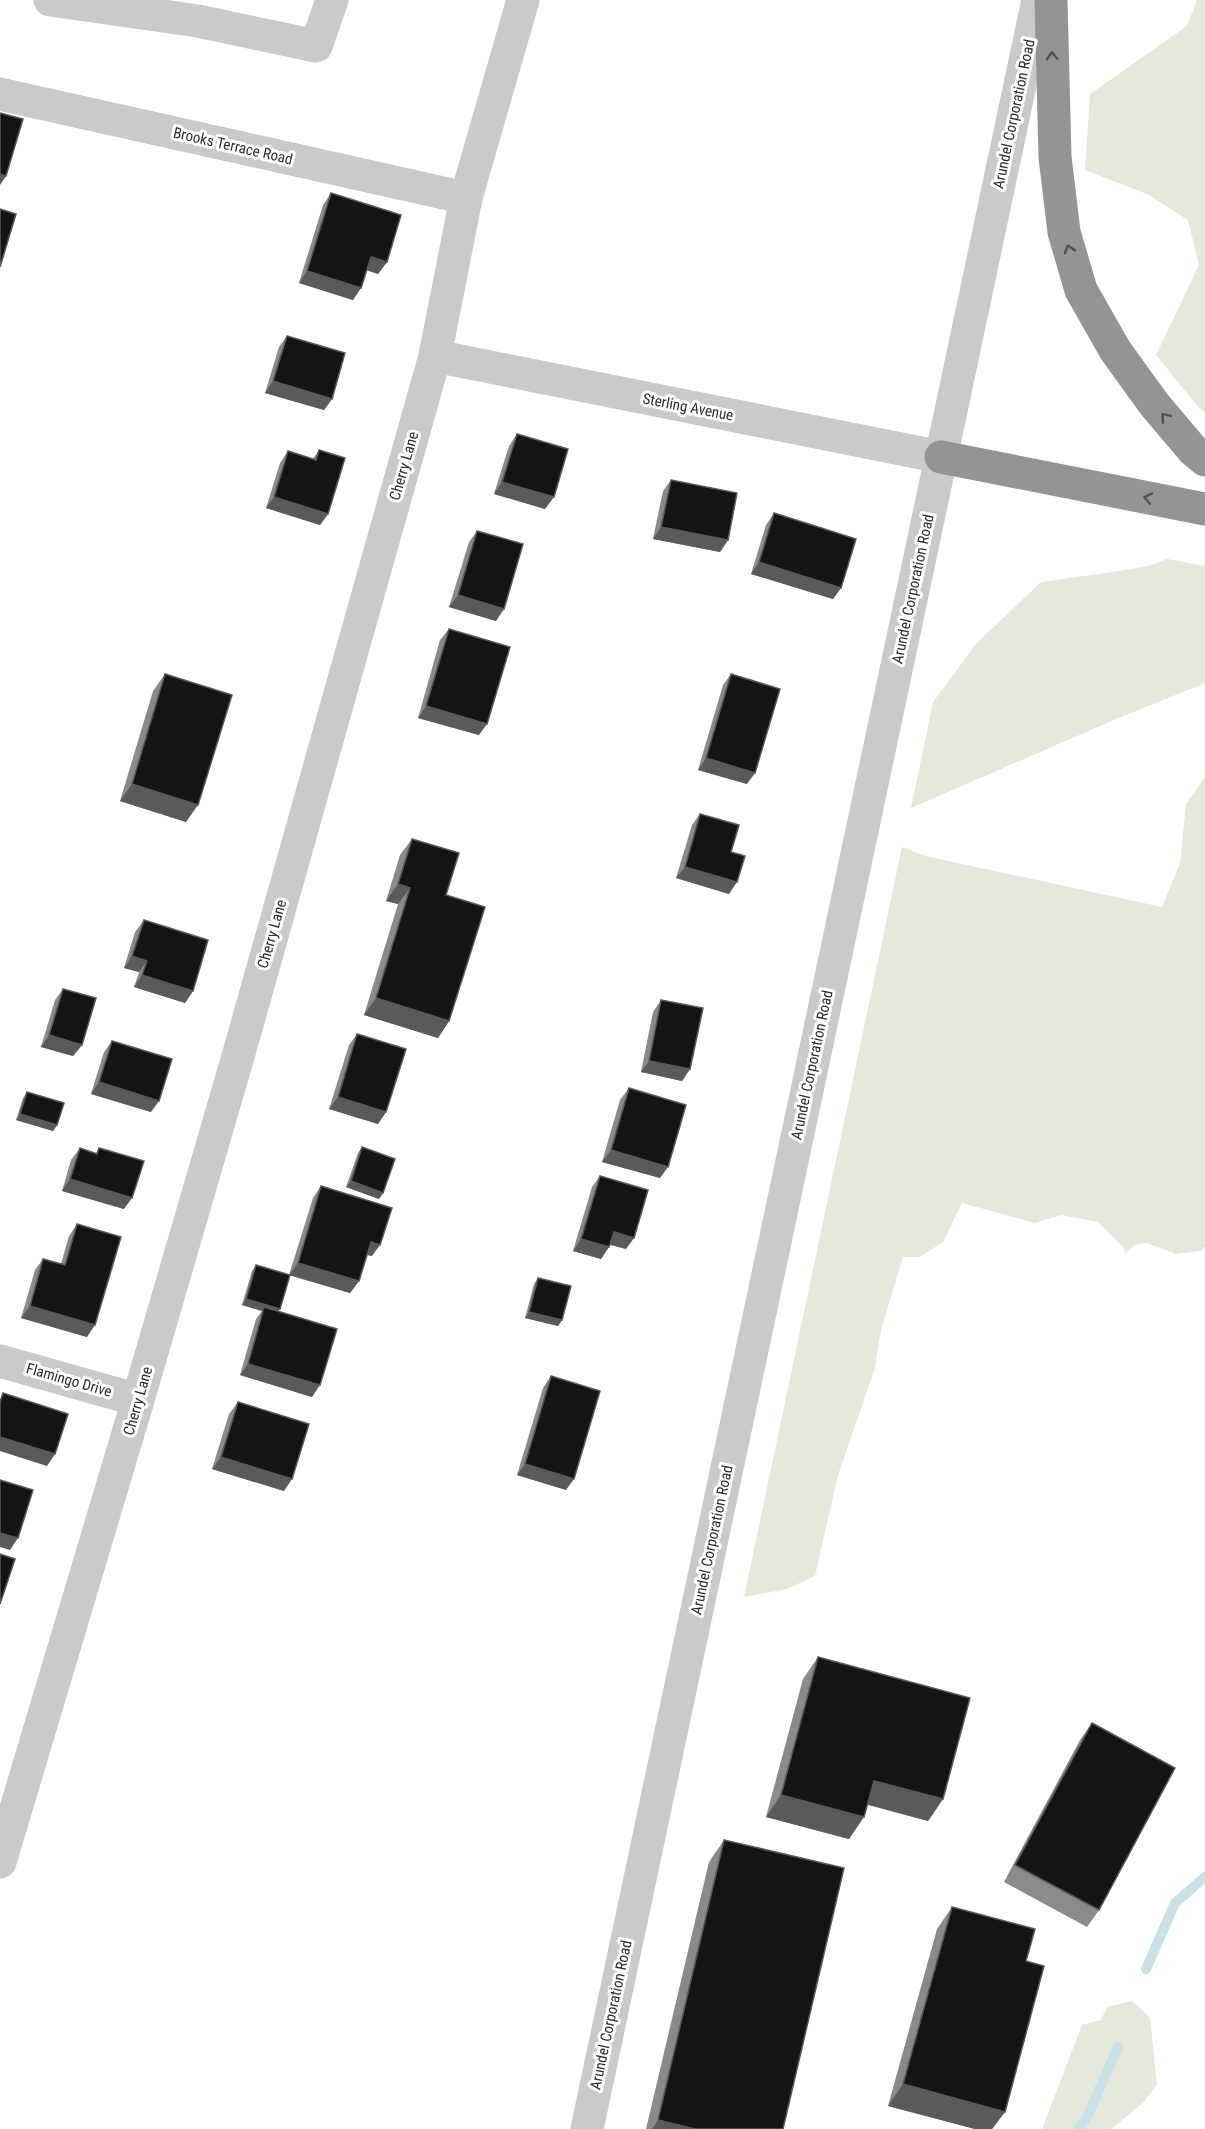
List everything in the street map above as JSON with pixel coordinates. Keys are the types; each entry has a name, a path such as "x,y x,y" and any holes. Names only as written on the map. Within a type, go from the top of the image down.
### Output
{"highway":[{"path":"1051,0 1055,157 1064,232 1081,290 1115,350 1154,404 1193,450 1205,459"},
{"path":"941,458 1205,509"}],"street":[{"path":"50,0 162,8 198,21 316,46 332,0"},
{"name":"Cherry Lane","path":"0,1862 242,1041 435,356 466,198 522,0"},
{"name":"Arundel Corporation Road","path":"587,2129 1038,0"},
{"name":"Brooks Terrace Road","path":"0,94 466,198"},
{"name":"Sterling Avenue","path":"435,356 941,458"},
{"name":"Flamingo Drive","path":"0,1360 138,1400"}],"shaded area":[{"path":"1197,0 1205,0 1205,412 1199,408 1156,355 1199,265 1188,220 1149,195 1085,170 1090,94 1187,26"},
{"path":"1167,559 1205,566 1205,683 911,808 933,702 976,644 1041,582 1120,571 1152,565"},
{"path":"1205,777 1205,1247 1201,1251 1176,1254 1147,1243 1134,1245 1125,1254 1124,1248 1098,1222 1061,1215 1035,1223 962,1203 943,1242 920,1257 903,1257 881,1330 875,1368 838,1475 815,1576 787,1589 744,1597 902,847 925,856 1162,907 1180,863 1186,804"},
{"path":"1132,2001 1150,2018 1157,2084 1143,2103 1111,2129 1042,2129 1082,2025 1101,2020 1107,2007"}],"building":[{"path":"0,113 23,119 6,176 0,174"},
{"path":"331,193 401,215 387,262 371,257 361,288 307,271"},
{"path":"0,209 16,214 0,267"},
{"path":"287,336 345,353 332,399 273,381"},
{"path":"517,434 568,449 554,497 502,482"},
{"path":"319,450 345,458 328,514 274,497 288,451 316,460"},
{"path":"671,480 737,493 728,540 661,527"},
{"path":"774,513 856,539 841,588 759,562"},
{"path":"477,531 523,544 504,609 458,595"},
{"path":"449,629 510,647 487,724 426,706"},
{"path":"165,674 232,695 198,805 132,784"},
{"path":"731,674 780,689 755,773 706,758"},
{"path":"700,814 739,825 731,852 745,856 737,882 685,867"},
{"path":"412,839 459,853 446,895 485,907 449,1021 376,998 410,888 398,884"},
{"path":"144,920 208,940 193,991 142,975 147,961 132,956"},
{"path":"63,989 96,998 82,1045 49,1035"},
{"path":"661,1000 703,1008 690,1069 649,1061"},
{"path":"357,1034 406,1049 386,1112 338,1097"},
{"path":"112,1041 172,1059 159,1101 99,1082"},
{"path":"629,1088 686,1105 668,1167 611,1150"},
{"path":"27,1092 64,1103 57,1125 20,1114"},
{"path":"362,1147 395,1159 383,1193 351,1181"},
{"path":"80,1148 97,1154 99,1148 144,1161 132,1198 70,1179"},
{"path":"600,1176 648,1190 634,1238 614,1232 609,1247 581,1239"},
{"path":"321,1186 392,1208 380,1245 371,1242 359,1281 298,1263"},
{"path":"77,1224 121,1237 95,1325 30,1306 43,1259 65,1265"},
{"path":"256,1265 290,1275 280,1309 246,1299"},
{"path":"538,1278 571,1286 562,1320 529,1312"},
{"path":"264,1307 337,1329 320,1385 248,1364"},
{"path":"551,1376 600,1391 574,1479 525,1464"},
{"path":"3,1393 68,1414 55,1454 0,1437 0,1402"},
{"path":"238,1402 309,1424 292,1479 221,1457"},
{"path":"0,1480 33,1490 18,1538 0,1533"},
{"path":"0,1554 15,1559 0,1604"},
{"path":"818,1657 970,1698 943,1799 874,1781 864,1817 781,1795"},
{"path":"1092,1723 1175,1768 1099,1910 1015,1865"},
{"path":"724,1840 844,1868 783,2129 695,2129 658,2120"},
{"path":"952,1907 1035,1929 1026,1961 1044,1966 1005,2112 903,2084"}],"waterway":[{"path":"1146,1969 1175,1903 1205,1877"},
{"path":"1079,2129 1087,2117 1118,2047"}]}
